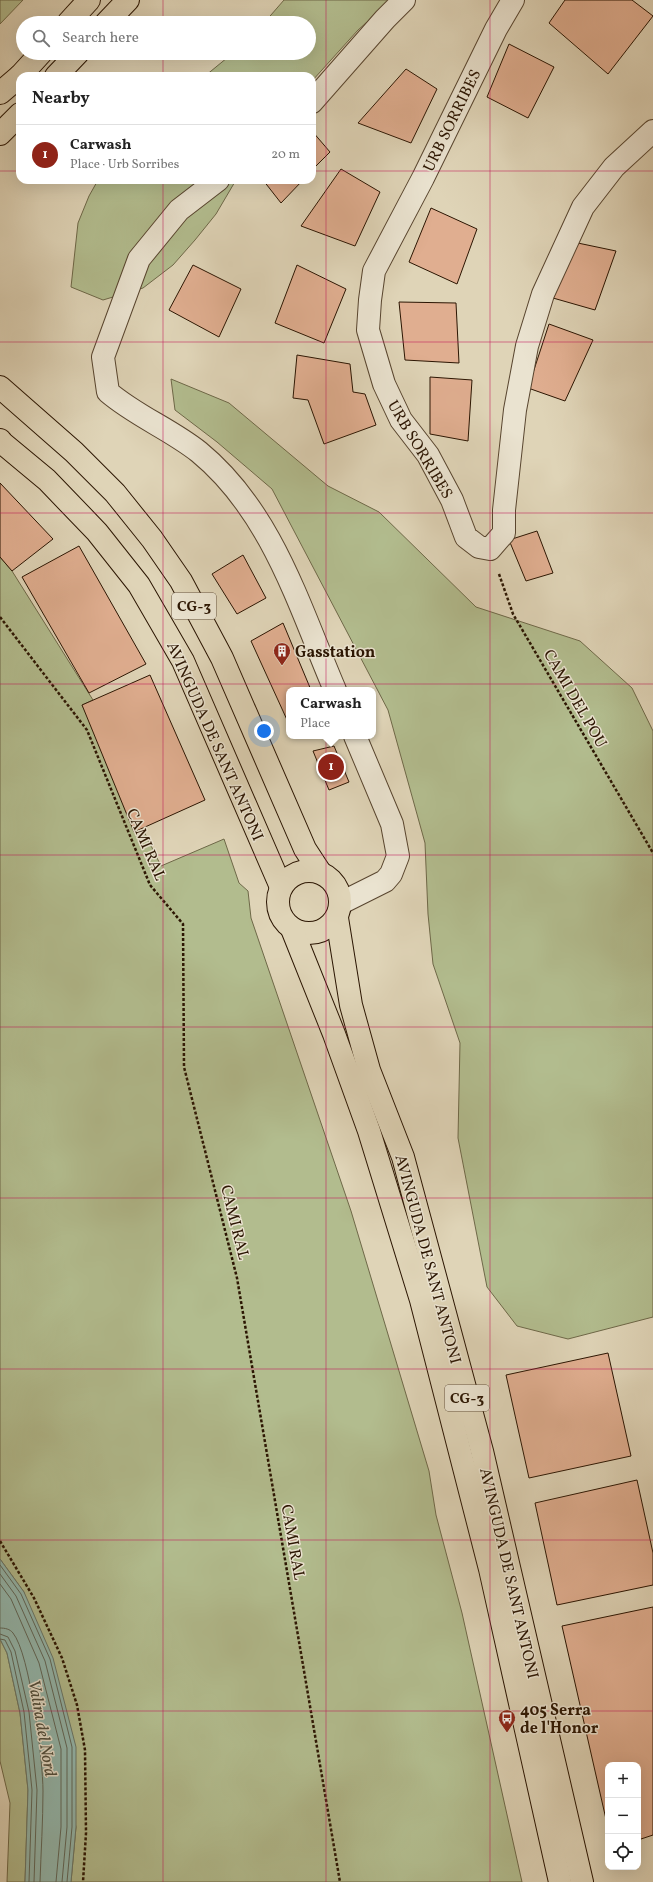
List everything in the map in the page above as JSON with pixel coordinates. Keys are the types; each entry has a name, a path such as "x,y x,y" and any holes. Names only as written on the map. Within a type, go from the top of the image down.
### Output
{"main road":[{"path":"74,16 89,0"},
{"path":"113,16 128,0"},
{"path":"24,72 35,60"},
{"path":"60,72 71,60"},
{"path":"0,92 16,79"},
{"path":"0,134 16,118"},
{"name":"CG-3","path":"0,387 74,452 115,493 152,539 181,581 222,658 305,849 320,872 333,881 337,887 339,911"},
{"name":"AVINGUDA DE SANT ANTONI","path":"0,441 46,480 92,527 139,585 183,661 281,887"},
{"path":"281,887 288,878 298,873 308,870 320,872"},
{"name":"CG-3","path":"281,887 277,902 279,910 282,918 292,929"},
{"path":"292,929 300,932 317,933 324,930 339,911"},
{"name":"AVINGUDA DE SANT ANTONI","path":"339,911 350,998 369,1070 402,1157 482,1452 582,1882"},
{"name":"AVINGUDA DE SANT ANTONI","path":"292,929 324,1009 369,1131 421,1300 490,1569 560,1882"}],"street":[{"path":"316,97 385,18 404,0"},
{"name":"URB SORRIBES","path":"490,549 479,547 466,537 452,500 428,455 400,420 384,384 368,330 374,271 423,178 496,28 513,0"},
{"path":"490,549 504,533 504,510 515,410 526,346 543,294 583,207 614,167 653,131"},
{"path":"213,184 179,210 139,259 103,357 108,392 125,407 171,431 200,453 225,478 261,523 284,567 334,687"},
{"path":"339,911 385,881 392,874 398,856 392,824 356,739"}],"path":[{"name":"CAMI DEL POU","path":"490,549 513,614 653,853"},
{"name":"CAMI RAL","path":"0,617 87,730 150,885 183,924 184,1067 238,1278 340,1882"},
{"path":"0,1541 34,1598 62,1658 78,1705 85,1750 86,1832 83,1882"}],"green space":[{"path":"0,0 23,0 0,24"},
{"path":"284,0 392,0 358,30 316,77 316,72 210,72 224,60 316,60 316,16 270,16"},
{"path":"96,184 234,184 216,214 173,265 143,288 103,300 71,287 78,223"},
{"path":"171,379 229,403 328,486 379,512 476,607 580,641 632,688 653,731 653,1317 568,1339 517,1326 487,1287 458,1138 460,1043 433,964 428,914 425,843 388,710 272,489 217,442 175,410"},
{"path":"0,557 12,571 93,700 82,705 161,866 224,839 239,883 248,891 251,918 351,1211 429,1471 436,1515 462,1613 522,1882 71,1882 76,1827 24,1592 0,1559"},
{"path":"0,1639 7,1653 20,1713 28,1790 25,1882 7,1882 10,1803 0,1761"}],"water":[{"name":"Valira del Nord","path":"0,1559 24,1592 53,1658 76,1747 76,1827 71,1882 25,1882 28,1790 20,1713 7,1653 0,1639"}],"building":[{"path":"565,0 632,0 653,16 608,74 549,23"},
{"path":"509,44 554,67 528,118 487,97"},
{"path":"406,69 437,89 411,143 358,123"},
{"path":"316,136 330,152 316,166"},
{"path":"341,169 380,192 355,246 301,226"},
{"path":"266,184 299,184 281,203"},
{"path":"431,208 477,229 457,284 409,262"},
{"path":"573,242 616,251 595,310 553,298"},
{"path":"193,265 241,289 219,337 169,310"},
{"path":"297,265 346,289 324,343 275,323"},
{"path":"399,302 456,303 459,363 405,360"},
{"path":"549,324 593,340 565,401 528,388"},
{"path":"297,355 350,364 353,392 365,394 376,425 324,444 308,400 293,398"},
{"path":"430,377 472,380 468,441 430,434"},
{"path":"0,483 53,539 12,571 0,557"},
{"path":"537,531 553,573 526,581 509,540"},
{"path":"79,546 146,664 89,693 22,577"},
{"path":"243,555 266,598 237,614 212,574"},
{"name":"Gasstation","path":"283,623 310,687 286,687 286,718 251,641"},
{"path":"150,675 205,800 134,832 82,705"},
{"path":"334,746 349,782 329,790 313,751"},
{"path":"608,1353 631,1456 529,1478 506,1375"},
{"path":"637,1480 653,1553 653,1585 557,1605 535,1503"},
{"path":"653,1607 653,1835 641,1839 641,1762 605,1762 605,1815 562,1626"}],"place":[{"name":"Gasstation","path":"282,666"},
{"name":"Carwash","path":"331,767"},
{"name":"405 Serra de l'Honor","path":"507,1733"}]}
